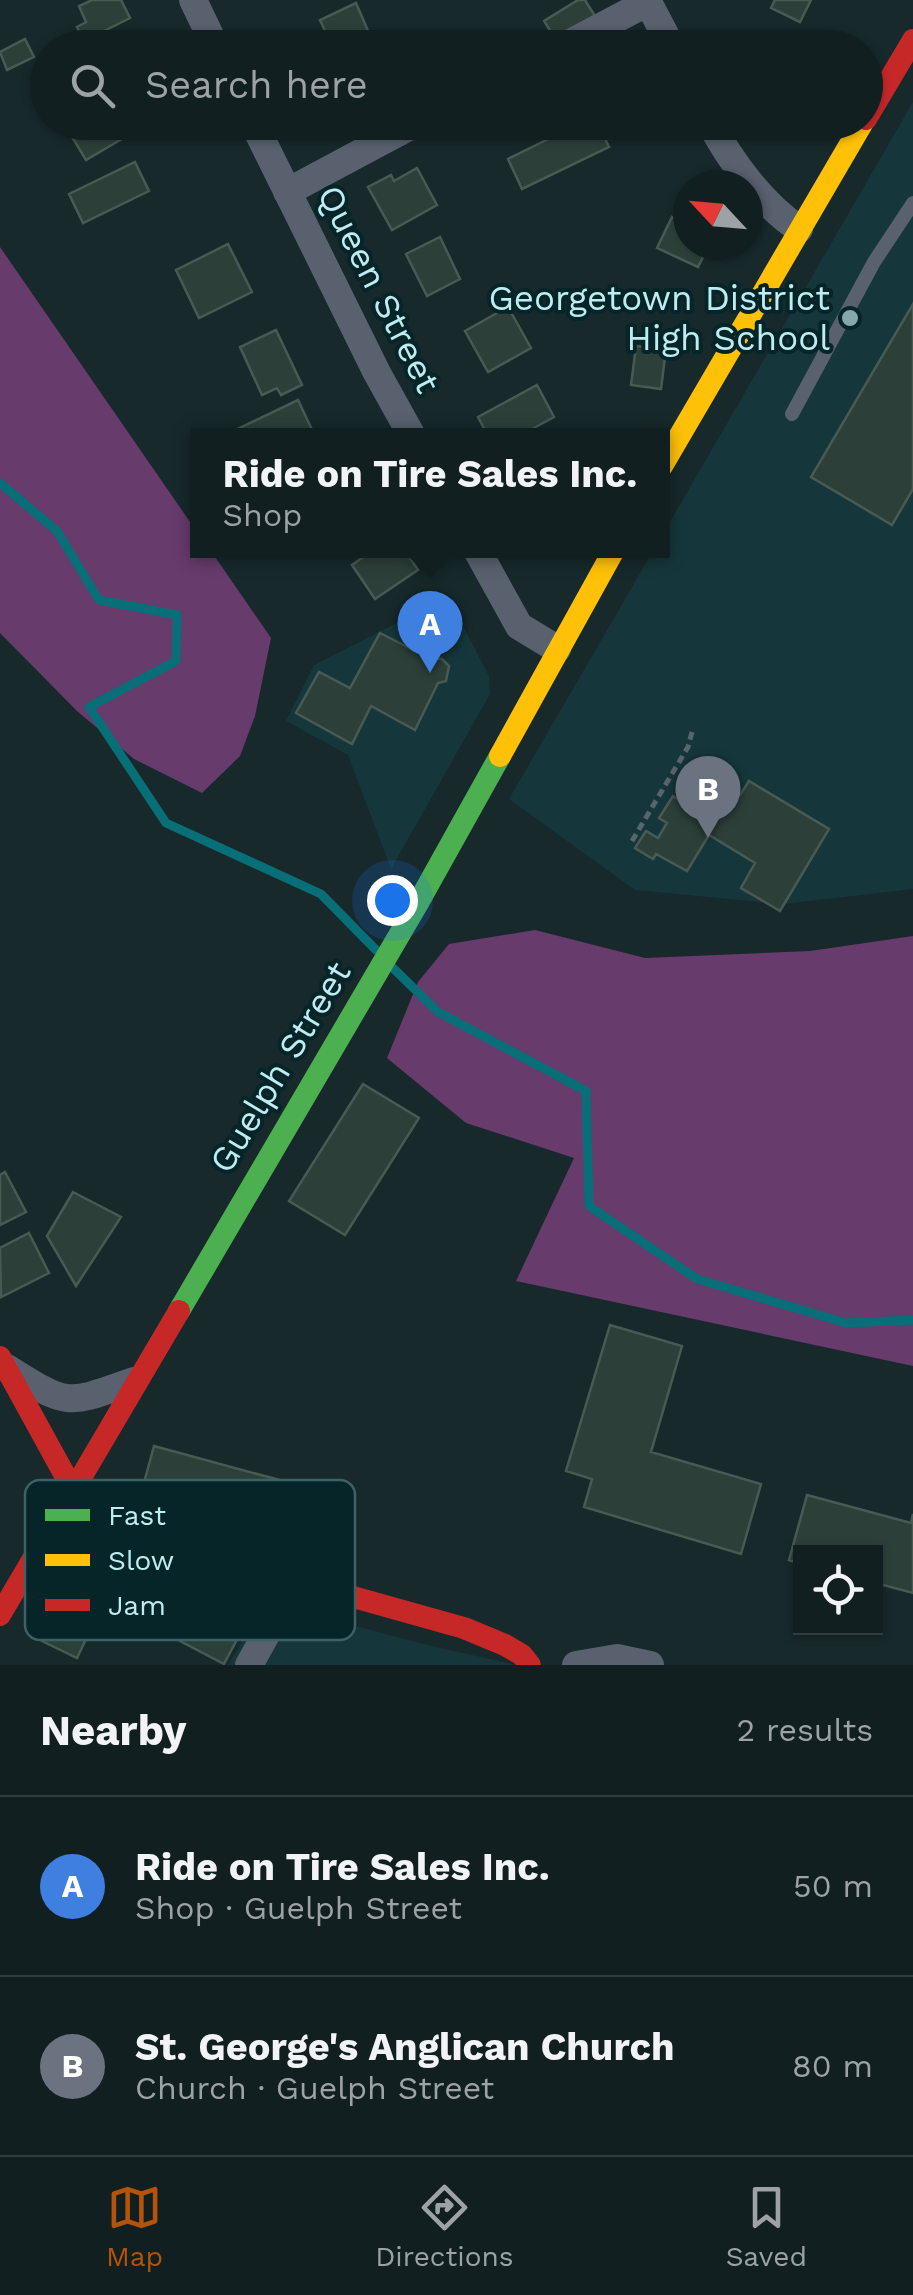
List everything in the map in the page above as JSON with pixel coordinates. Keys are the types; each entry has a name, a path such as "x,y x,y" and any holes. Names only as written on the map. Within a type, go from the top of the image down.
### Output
{"main road":[{"path":"883,90 913,40"},
{"path":"670,452 853,140"},
{"name":"Guelph Street","path":"79,1480 418,903 609,558"},
{"path":"2,1361 67,1480"},
{"name":"Guelph Street","path":"0,1615 25,1572"},
{"path":"355,1598 464,1628 505,1645 530,1665"}],"street":[{"path":"192,0 207,30"},
{"path":"594,30 648,1 663,30"},
{"name":"Queen Street","path":"262,140 408,428"},
{"path":"288,192 385,140"},
{"path":"719,140 778,215 799,229"},
{"path":"481,558 519,626 557,649"},
{"path":"2,1361 46,1392 68,1400 134,1382"},
{"path":"249,1665 263,1640"},
{"path":"576,1665 617,1658 650,1665"}],"lane":[{"path":"792,414 874,262 913,203"}],"path":[{"path":"635,838 688,747 692,732"},
{"path":"654,803 664,808"}],"shaded area":[{"name":"Georgetown District High School","path":"913,102 913,889 783,904 635,890 509,799 649,558 670,558 670,522"},
{"path":"0,247 190,522 190,558 216,558 271,638 255,716 240,756 202,793 134,759 77,711 0,633"},
{"path":"448,597 489,676 490,694 391,869 348,755 286,721 314,665"},
{"path":"535,930 645,958 810,951 913,936 913,1366 516,1281 574,1158 466,1123 387,1058 418,982 449,944"},
{"path":"355,1626 517,1665 228,1665 243,1640 355,1640"}],"building":[{"path":"92,0 121,0 130,18 106,30 78,30 77,27 86,22 79,6"},
{"path":"578,0 585,0 595,16 572,30 550,30 544,21"},
{"path":"775,0 811,0 800,22 771,8"},
{"path":"356,3 368,30 325,30 320,20"},
{"path":"25,39 30,59 7,70 0,52"},
{"path":"74,140 120,140 86,160"},
{"path":"547,140 606,140 609,147 522,189 508,159"},
{"path":"135,162 149,191 83,223 69,194"},
{"path":"417,168 437,205 392,230 368,187 391,175 394,181"},
{"path":"672,217 673,218 673,255 657,248"},
{"path":"440,237 460,279 427,296 406,254"},
{"path":"228,244 252,292 199,318 176,270"},
{"path":"683,260 702,260 698,267"},
{"name":"Georgetown District High School","path":"913,304 913,489 892,525 811,477"},
{"path":"508,307 531,348 488,372 465,331"},
{"path":"276,330 302,385 281,395 277,388 262,395 240,347"},
{"path":"636,346 666,349 661,389 631,385"},
{"path":"537,385 554,417 534,428 484,428 478,417"},
{"path":"298,400 311,428 239,428"},
{"path":"362,558 410,558 418,570 375,599 352,565"},
{"path":"380,633 427,657 442,659 449,666 446,681 438,683 415,730 371,706 352,744 296,713 319,672 350,688"},
{"path":"711,764 736,779 730,788 740,795 749,781 829,829 780,911 741,888 755,863 709,835 687,871 656,854 653,859 635,848 646,831 658,838 667,823 659,818 673,796 679,800 682,795 676,792 688,772 694,776 701,765 708,769"},
{"path":"363,1084 419,1118 345,1235 289,1201"},
{"path":"5,1172 26,1212 0,1225 0,1175"},
{"path":"73,1192 121,1217 76,1286 47,1236"},
{"path":"29,1233 49,1273 1,1297 0,1248"},
{"path":"610,1325 682,1346 651,1452 761,1484 741,1554 584,1507 592,1479 566,1471"},
{"path":"154,1446 279,1480 145,1480"},
{"path":"807,1495 911,1523 913,1514 913,1593 883,1585 883,1545 793,1545"},
{"path":"42,1640 86,1640 77,1658"},
{"path":"178,1640 237,1640 224,1664"}],"waterway":[{"path":"0,483 57,531 99,600 177,615 176,661 89,707 166,823 321,894 376,950"},
{"path":"393,968 438,1012 586,1091 589,1206 697,1279 846,1323 913,1320"}],"traffic: fast":[{"path":"179,1311 500,756"}],"traffic: slow":[{"path":"670,452 852,140"},
{"path":"500,756 610,558"}],"traffic: jam":[{"path":"883,90 913,40"},
{"path":"79,1480 179,1311"},
{"path":"0,1357 68,1480"},
{"path":"0,1615 25,1573"},
{"path":"355,1598 464,1628 505,1645 530,1665"}],"place":[{"name":"Georgetown District High School","path":"850,318"},
{"name":"Ride on Tire Sales Inc.","path":"430,673"},
{"name":"St. George's Anglican Church","path":"708,838"}]}
